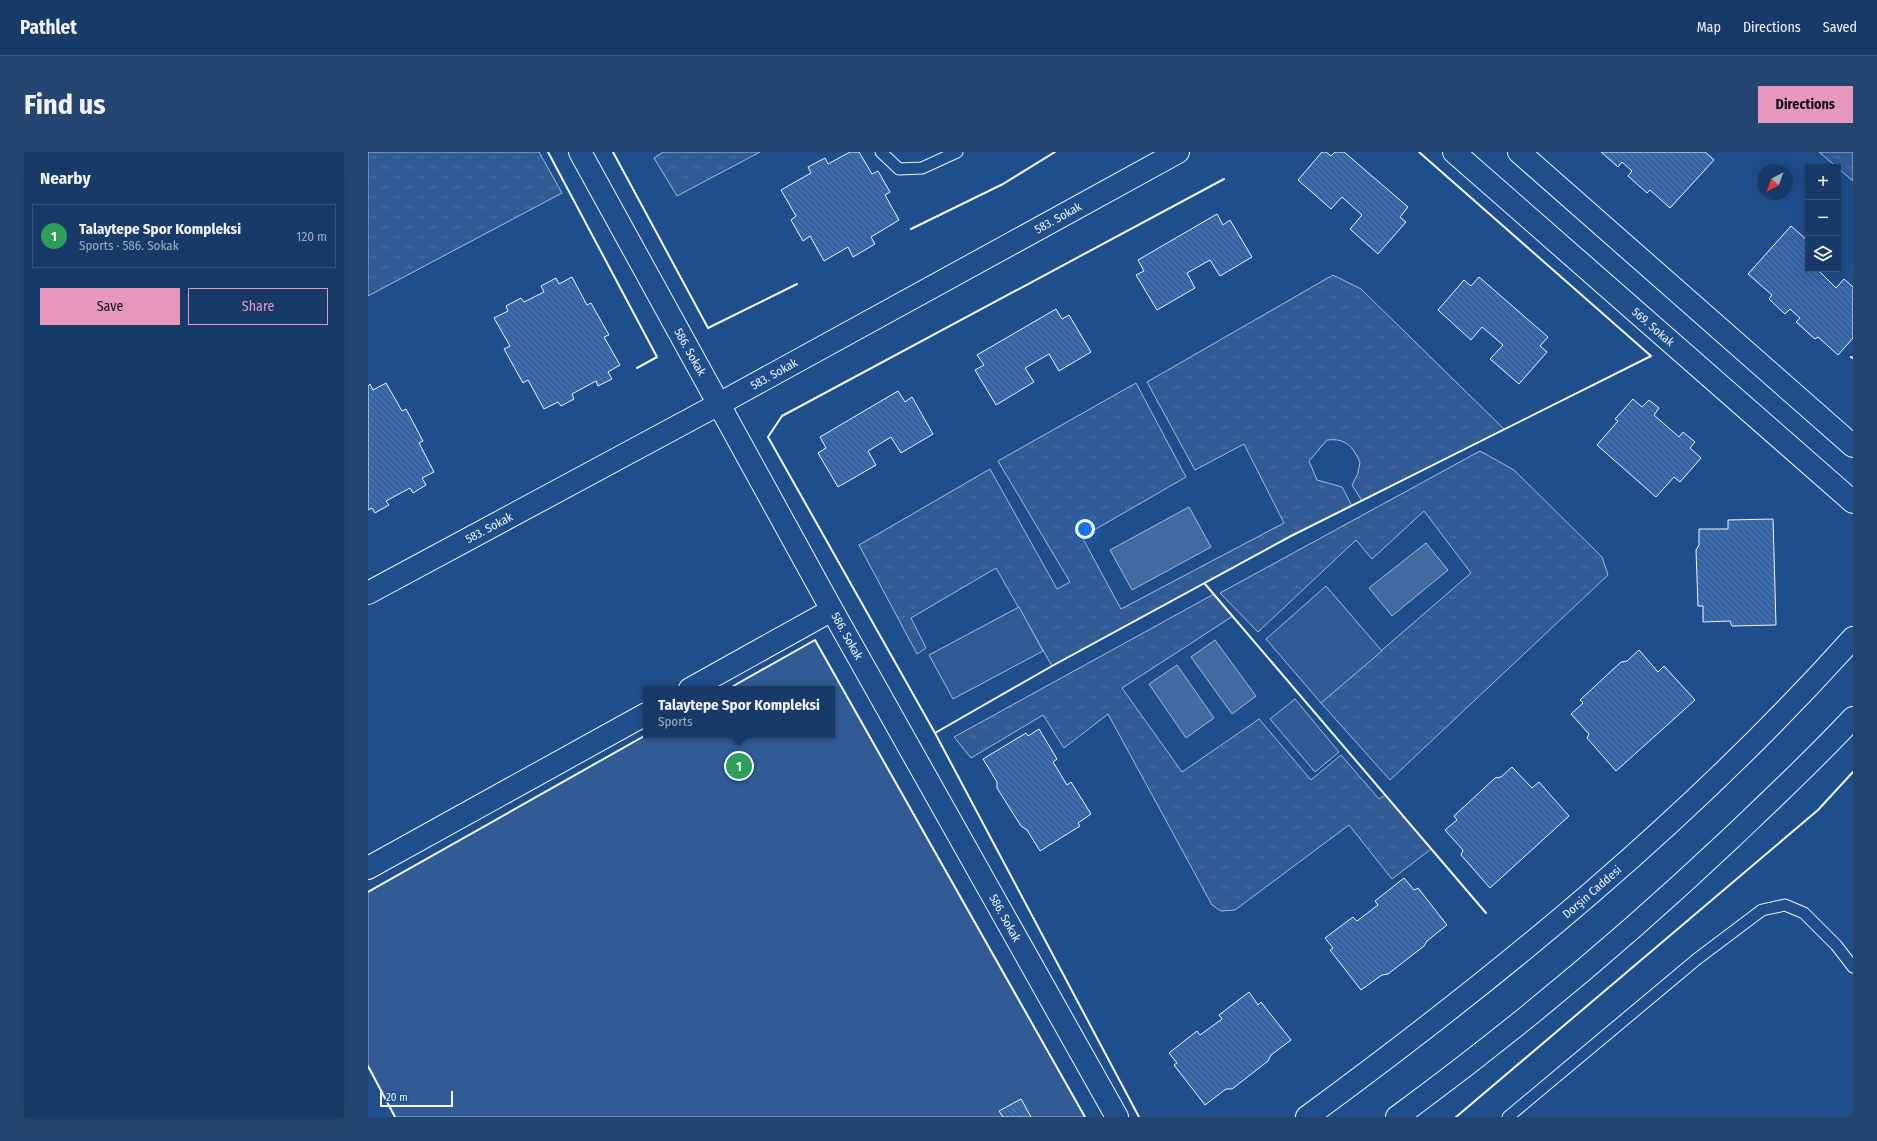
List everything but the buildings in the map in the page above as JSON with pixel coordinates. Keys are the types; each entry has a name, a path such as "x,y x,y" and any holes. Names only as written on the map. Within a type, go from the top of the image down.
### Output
{"street":[{"name":"586. Sokak","path":"580,152 832,610 1117,1117"},
{"name":"583. Sokak","path":"368,593 719,404 1178,152"},
{"name":"569. Sokak","path":"1454,152 1853,502"},
{"path":"1519,152 1853,446"},
{"path":"695,686 832,610"},
{"name":"Dorşin Caddesi","path":"1307,1117 1382,1062 1582,902 1733,765 1803,694 1853,638"},
{"path":"368,868 643,716"},
{"path":"1397,1117 1465,1067 1568,984 1675,890 1814,760 1853,718"}],"lane":[{"path":"882,152 899,169 922,168 957,152"},
{"path":"1508,1117 1697,959 1762,910 1785,905 1804,913 1836,945 1853,967"}],"green space":[{"path":"368,152 539,152 562,193 368,296"},
{"path":"663,152 760,152 677,196 654,158"},
{"path":"1819,152 1853,152 1853,181 1841,171 1841,164 1833,164"},
{"path":"1333,275 1361,289 1504,429 1362,501 1352,485 1358,473 1360,462 1357,456 1348,444 1339,440 1327,440 1309,461 1317,480 1342,487 1352,506 1291,536 1052,666 996,568 911,618 926,648 917,654 859,545 990,469 1057,589 1070,582 998,461 1136,383 1186,477 1082,537 1121,609 1284,523 1244,444 1195,470 1147,382"},
{"path":"1480,451 1514,470 1602,557 1608,575 1390,780 1321,703 1471,573 1424,511 1372,559 1356,540 1258,632 1220,593"},
{"path":"1214,594 1233,616 1122,688 1182,772 1259,719 1311,780 1341,755 1379,799 1385,795 1431,849 1392,879 1349,825 1235,910 1221,911 1212,905 1108,714 1064,748 1043,715 971,758 954,737"}],"shaded area":[{"path":"1189,507 1211,547 1132,590 1110,550"},
{"path":"1426,543 1448,570 1392,616 1369,588"},
{"path":"1326,586 1382,651 1321,703 1266,639"},
{"path":"1019,607 1043,651 953,699 929,655"},
{"path":"815,640 1085,1117 395,1117 368,1066 368,892 643,737 643,738 835,738 835,686 733,686"},
{"path":"1215,640 1256,696 1232,714 1191,657"},
{"path":"1177,665 1214,718 1186,738 1149,684"},
{"path":"1295,699 1339,752 1315,772 1270,719"}],"wall":[{"path":"548,152 657,357 637,368"},
{"path":"613,152 708,328 797,284"},
{"path":"911,229 1003,184 1055,152"},
{"path":"935,733 1052,666 1291,536 1651,356 1419,152"},
{"path":"1139,1117 935,733 768,437 782,416 1224,179"},
{"path":"1205,584 1486,913"},
{"path":"733,686 815,640 1085,1117"},
{"path":"368,892 643,737"},
{"path":"1456,1117 1818,810 1853,772"},
{"path":"368,1066 395,1117"}],"place":[{"name":"Talaytepe Spor Kompleksi","path":"739,766"}]}
